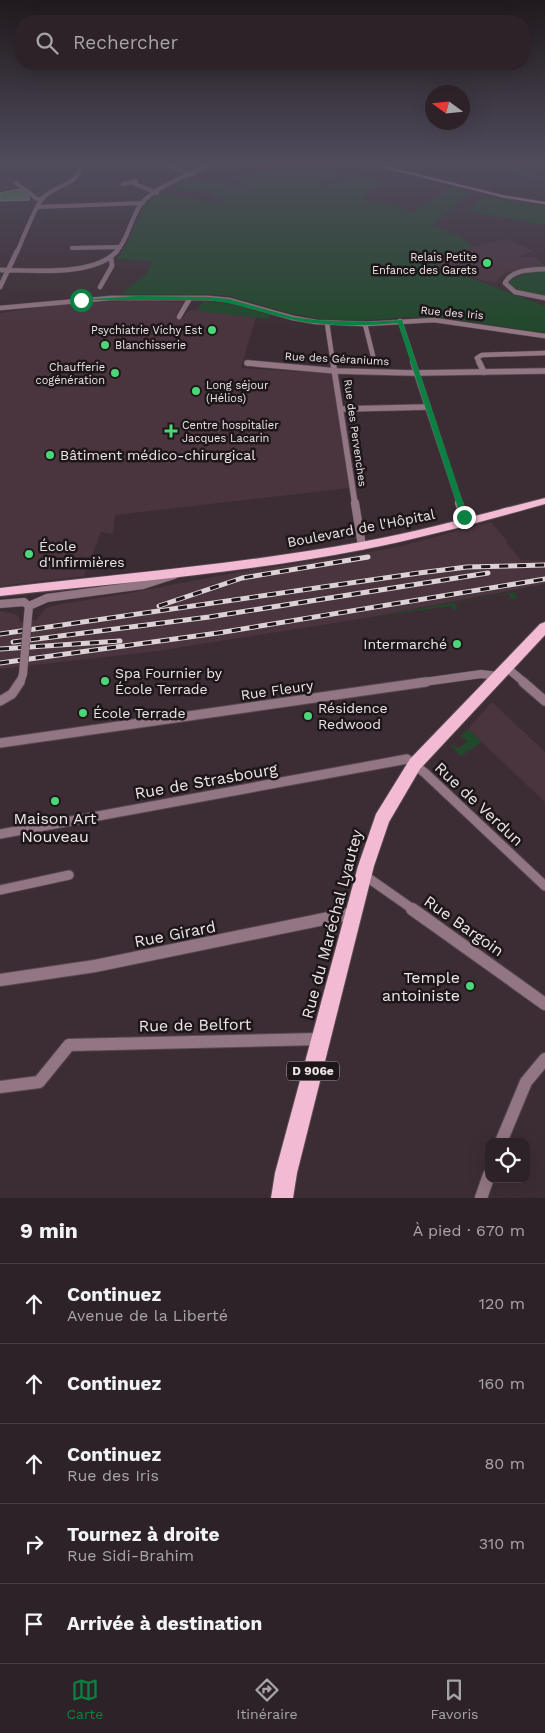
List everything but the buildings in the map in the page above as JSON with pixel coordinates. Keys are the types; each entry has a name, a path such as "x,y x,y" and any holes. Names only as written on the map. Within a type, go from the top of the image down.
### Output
{"main road":[{"name":"Boulevard de l'Hôpital","path":"0,592 181,572 362,546 545,502"},
{"name":"Rue du Maréchal Lyautey","path":"282,1198 286,1173 364,876 382,819 415,764 545,627"}],"street":[{"path":"0,287 31,220"},
{"path":"0,270 78,267 110,258 120,247 134,220"},
{"path":"72,248 120,247"},
{"path":"100,287 112,266 110,258"},
{"path":"545,269 515,273 508,277 504,283 516,292 545,298"},
{"path":"198,298 202,290"},
{"name":"Rue des Iris","path":"0,308 111,298 198,298 229,300 293,318 327,323 365,324 442,320 545,336"},
{"path":"179,317 190,298"},
{"path":"400,321 464,517 468,521"},
{"name":"Rue des Pervenches","path":"327,323 362,546"},
{"path":"365,324 373,356"},
{"path":"484,372 477,358 482,355 545,353"},
{"name":"Rue des Géraniums","path":"247,363 336,371 417,374 545,371"},
{"path":"342,409 428,407"},
{"name":"Boulevard de l'Hôpital","path":"0,604 24,602 29,606 46,598 154,583 181,572"},
{"path":"0,702 17,690 23,674 29,606"},
{"path":"502,672 545,701"},
{"name":"Rue Fleury","path":"0,743 502,672"},
{"name":"Rue de Strasbourg","path":"0,834 407,759 415,764"},
{"name":"Rue de Verdun","path":"415,764 545,886"},
{"path":"0,890 69,875"},
{"name":"Rue Bargoin","path":"364,876 545,1004"},
{"name":"Rue Girard","path":"0,980 95,966 355,913"},
{"name":"Rue de Belfort","path":"0,1087 39,1082 69,1044 322,1039"},
{"path":"503,1138 526,1082 545,1059"},
{"path":"480,1198 486,1183"}],"shaded area":[{"path":"138,220 439,220 433,225 462,238 473,247 423,260 545,306 545,333 446,318 412,317 357,321 321,319 293,314 225,295 121,294 146,274 153,261 117,259 127,244"},
{"path":"516,220 545,220 543,225"},
{"name":"Relais Petite Enfance des Garets","path":"506,239 534,251 517,257 536,257 545,267 507,272 499,278 498,283 484,281 464,274 468,272 459,272 424,259"},
{"path":"545,271 545,296 519,291 509,284 510,279 529,272"},
{"name":"Centre hospitalier Jacques Lacarin","path":"130,301 183,302 175,318 182,319 187,312 192,310 256,317 241,368 333,374 349,488 115,515 113,534 101,532 84,576 0,586 0,313 62,304"},
{"path":"203,301 234,305 270,315 268,319 197,311"},
{"path":"491,522 521,560 545,561 545,584 371,617 158,651 0,669 0,611 15,614 20,622 36,620 46,608 61,604 245,571 397,547"},
{"path":"545,587 514,593 517,599 512,599 508,594 455,603 457,609 454,611 451,606 371,617"},
{"path":"492,702 545,752 545,802 468,729"},
{"path":"468,729 482,742 461,756 451,746 459,748 467,741 461,736"}],"railway":[{"path":"159,606 242,578 368,557"},
{"path":"0,634 419,573 467,567 545,565"},
{"path":"13,642 209,617 488,573"},
{"path":"0,663 218,633 545,579"},
{"path":"0,649 120,641"}],"place":[{"name":"Relais Petite Enfance des Garets","path":"487,263"},
{"name":"Psychiatrie Vichy Est","path":"212,330"},
{"name":"Blanchisserie","path":"105,345"},
{"name":"Chaufferie cogénération","path":"115,373"},
{"name":"Long séjour (Hélios)","path":"196,391"},
{"name":"Centre hospitalier Jacques Lacarin","path":"171,431"},
{"name":"Bâtiment médico-chirurgical","path":"50,455"},
{"name":"École d'Infirmières","path":"29,554"},
{"name":"Intermarché","path":"457,644"},
{"name":"Spa Fournier by École Terrade","path":"105,681"},
{"name":"École Terrade","path":"83,713"},
{"name":"Résidence Redwood","path":"308,716"},
{"name":"Maison Art Nouveau","path":"55,801"},
{"name":"Temple antoiniste","path":"470,986"}],"route":[{"path":"81,300 111,298 208,298 229,300 304,321 340,324 400,321 464,517"}]}
